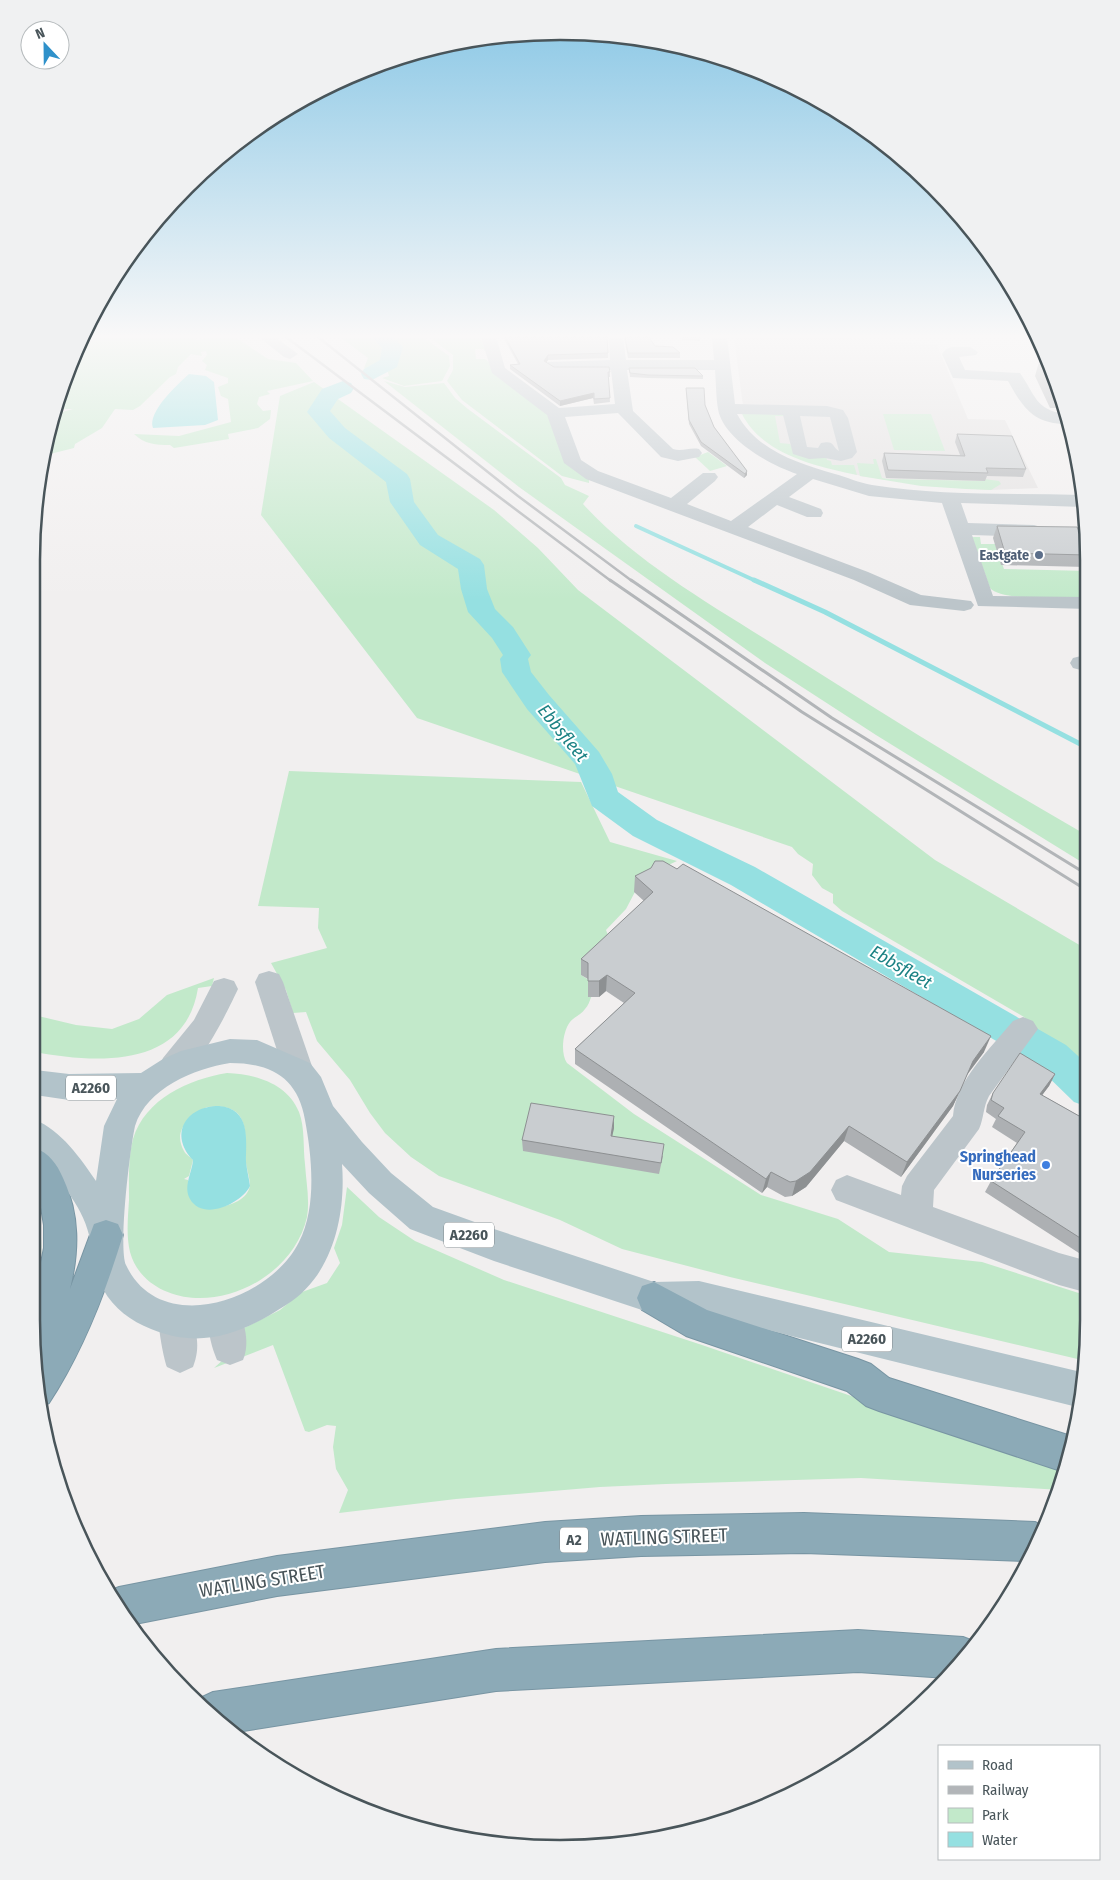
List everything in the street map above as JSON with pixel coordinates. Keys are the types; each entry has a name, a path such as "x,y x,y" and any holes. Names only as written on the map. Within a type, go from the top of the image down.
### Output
{"highway":[{"path":"40,1168 56,1204 60,1223 60,1257 53,1295 40,1326"},
{"path":"43,1379 57,1359 80,1311 106,1235"},
{"path":"654,1298 698,1324 858,1377 882,1378 1067,1434"},
{"path":"858,1377 878,1393 1063,1452"},
{"name":"WATLING STREET","path":"126,1606 278,1576 545,1542 640,1536 804,1533 1030,1542"},
{"path":"219,1713 496,1670 858,1651 956,1658"}],"main road":[{"path":"248,1051 266,1056 298,1072 309,1087 321,1114 327,1173 327,1201 323,1229 317,1244 306,1262 283,1287 259,1303 228,1333 198,1323 178,1338 124,1290 108,1263 106,1235 117,1140 121,1122 126,1110 147,1086 174,1067 202,1057 248,1051"},
{"name":"A2260","path":"40,1083 69,1087 147,1086"},
{"name":"A2260","path":"321,1114 350,1152 380,1183 422,1218 494,1245 654,1298 699,1297 1076,1389"},
{"path":"40,1139 57,1154 88,1197 106,1235"}],"street":[{"path":"559,425 573,463 586,471 861,576 917,600 934,604 964,605"},
{"path":"638,425 667,453 678,456 693,453"},
{"path":"733,425 752,446 780,462 873,491 950,497 1077,501"},
{"path":"793,425 799,450 808,453 827,452 822,425"},
{"path":"735,527 811,472"},
{"path":"674,505 711,478"},
{"path":"1015,499 1052,494 1076,494"},
{"path":"950,497 985,607 1080,603"},
{"path":"776,498 814,513"},
{"path":"960,529 1055,532"},
{"path":"269,982 298,1072"},
{"path":"174,1067 206,1028 224,989"},
{"path":"916,1216 917,1188 968,1119 969,1105 977,1088 1017,1038"},
{"path":"847,1190 1059,1269 1080,1275"}],"shaded area":[{"path":"756,425 1007,425 1038,488 991,490 929,486 861,476 789,453"}],"green space":[{"path":"58,425 104,425 75,444 74,448 51,454"},
{"path":"221,425 262,425 258,428 228,434 229,439 174,448 170,445 146,442 134,434 179,436"},
{"path":"275,425 374,425 494,510 538,548 578,590 935,860 1080,945 1080,1096 1057,1077 1018,1050 1027,1020 1024,1017 842,911 833,903 833,894 822,888 812,875 813,864 798,854 792,847 417,718 261,515"},
{"path":"440,425 489,425 561,478 565,485 589,496 583,504 604,525 650,564 675,582 893,720 1080,831 1080,861 876,735 765,663 519,487"},
{"path":"495,425 554,425 589,477 589,483 562,476"},
{"path":"749,425 777,425 780,443 790,444 793,450 826,457 827,460 831,461 832,465 854,465 857,475 808,463 792,456 763,440"},
{"path":"886,425 935,425 945,451 894,450"},
{"path":"708,452 727,466 710,471 695,457"},
{"path":"873,459 876,459 882,478 985,481 984,479 999,481 1001,484 991,490 966,489 921,486 860,476 857,463 874,464"},
{"path":"972,537 980,537 981,544 995,544 1004,569 1080,571 1080,598 1021,597 997,592 990,588"},
{"path":"289,771 581,782 610,842 677,861 662,868 637,888 626,909 606,930 609,938 581,975 598,986 582,1013 573,1019 568,1026 563,1042 567,1063 634,1114 761,1195 838,1219 889,1252 982,1262 1080,1293 1079,1359 730,1277 622,1249 560,1220 439,1176 411,1157 385,1133 350,1080 317,1041 306,1012 293,1013 286,990 271,963 327,948 318,928 319,908 258,906"},
{"path":"214,978 212,986 198,988 190,1015 176,1034 157,1047 134,1055 110,1058 84,1058 40,1053 40,1016 76,1025 112,1029 139,1019 167,995"},
{"path":"227,1073 259,1078 278,1087 294,1102 299,1112 304,1138 308,1211 301,1235 292,1251 280,1265 265,1277 232,1293 214,1297 185,1297 175,1295 156,1286 140,1272 134,1263 130,1252 128,1233 130,1154 133,1139 139,1125 158,1102 184,1086","holes":["207,1107 232,1109 243,1122 246,1140 246,1163 250,1185 242,1198 234,1203 224,1206 205,1207 190,1198 188,1180 184,1179 189,1176 193,1160 184,1151 180,1137 189,1119"]},
{"path":"347,1187 379,1217 415,1241 504,1280 702,1345 1058,1467 1052,1487 1051,1489 861,1478 666,1484 600,1487 456,1499 339,1513 348,1490 336,1469 333,1447 336,1426 327,1425 309,1432 305,1431 273,1345 214,1368 245,1340 242,1329 280,1310 302,1292 327,1283 340,1263 334,1248 342,1225"},
{"path":"40,1227 41,1237 40,1268"}],"water":[{"path":"153,425 206,425 205,425 153,428"},
{"path":"219,1106 229,1108 242,1119 246,1135 246,1162 250,1186 246,1192 231,1204 222,1208 204,1209 196,1206 188,1194 187,1189 193,1160 186,1151 182,1141 182,1132 184,1124 197,1111 207,1107"}],"building":[{"path":"692,425 713,425 747,471 745,474 701,442"},
{"path":"957,434 1012,436 1026,469 986,468 988,473 888,470 884,453 965,456"},
{"path":"997,526 1077,527 1079,531 1080,555 1005,553"},
{"path":"655,861 663,861 677,869 683,864 991,1036 973,1061 960,1091 907,1162 849,1126 810,1172 796,1181 790,1182 771,1172 766,1179 575,1049 635,993 607,975 599,981 588,981 588,963 581,959 653,892 635,876 651,868"},
{"name":"Springhead Nurseries","path":"1020,1053 1055,1074 1040,1094 1080,1116 1080,1238 991,1181 1025,1132 998,1116 1004,1108 991,1100 993,1093"},
{"path":"531,1103 614,1116 611,1136 664,1144 661,1163 522,1140"}],"waterway":[{"name":"Ebbsfleet","path":"330,425 337,433 398,479 402,502 429,540 471,565 474,589 482,612 503,633 517,655 514,659 517,672 538,702 588,759 596,774 603,798 645,828 743,876 1012,1031"},
{"path":"636,526 756,581"},
{"path":"754,580 825,612 1080,744"},
{"name":"Ebbsfleet","path":"1027,1040 1052,1056 1080,1082"}],"railway":[{"path":"403,425 611,581"},
{"path":"428,425 518,496 632,581"},
{"path":"610,580 802,712 1080,886"},
{"path":"631,580 832,718 1080,870"}],"place":[{"name":"Eastgate","path":"1039,555"},
{"name":"Springhead Nurseries","path":"1046,1165"}]}
